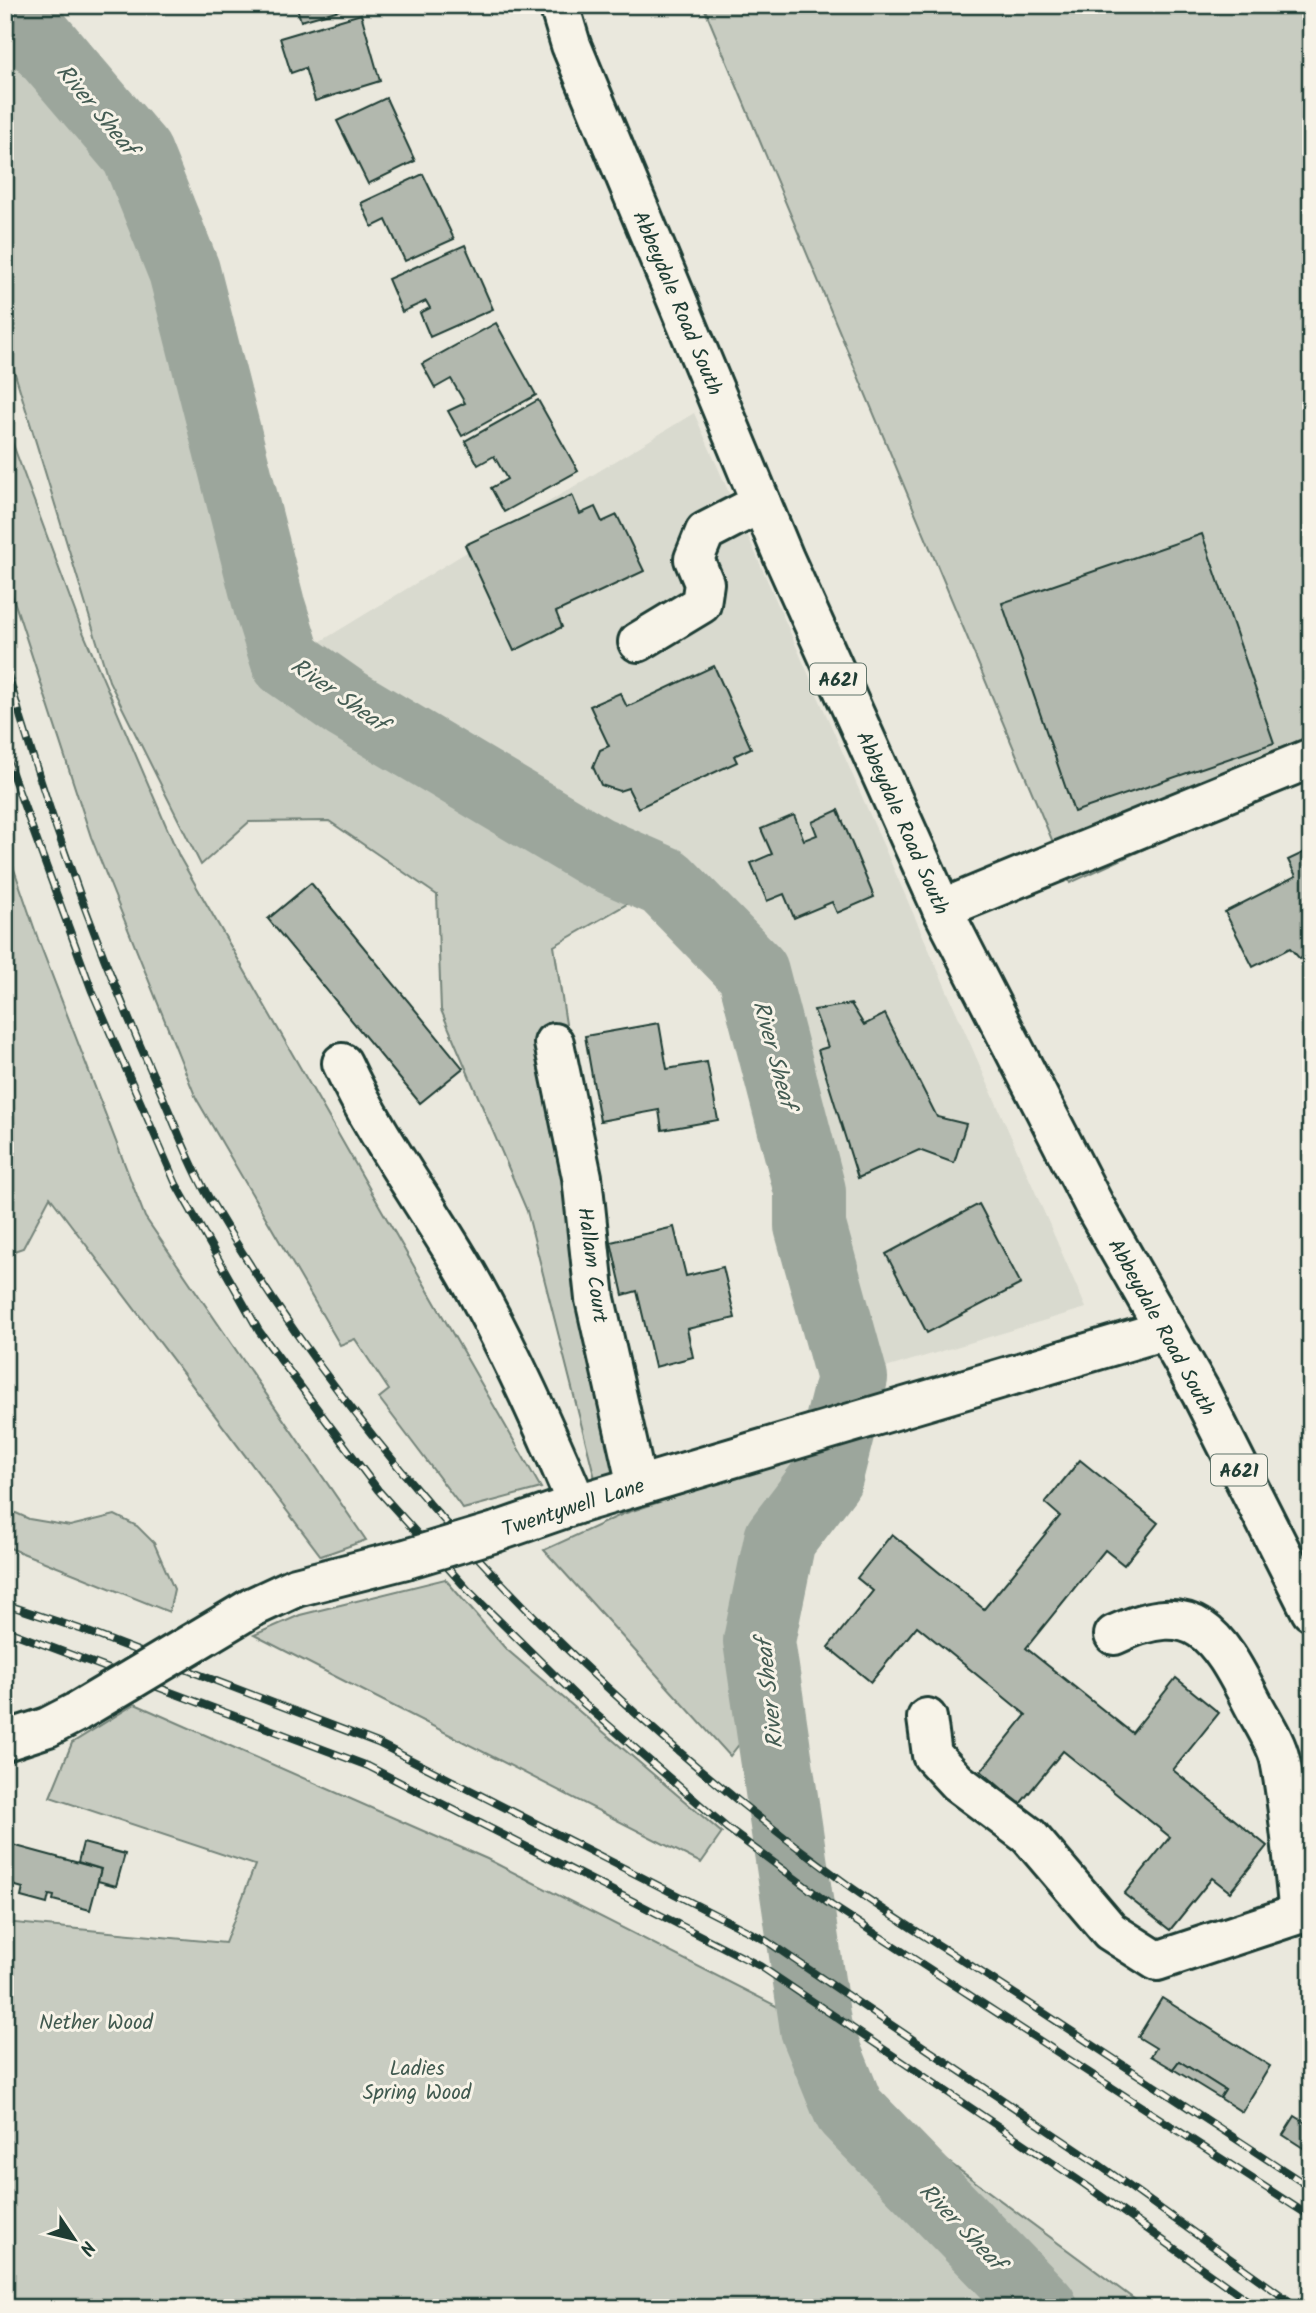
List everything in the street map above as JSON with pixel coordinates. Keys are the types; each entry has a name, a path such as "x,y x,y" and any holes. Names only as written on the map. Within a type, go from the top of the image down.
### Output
{"street":[{"name":"Abbeydale Road South","path":"559,5 570,45 761,503 942,909 1095,1208 1166,1330 1311,1611"},
{"path":"638,642 701,604 704,583 694,559 705,532 761,503"},
{"path":"942,909 1311,758"},
{"name":"Hallam Court","path":"554,1044 582,1177 595,1298 637,1486"},
{"path":"342,1063 359,1100 467,1275 536,1408 577,1504"},
{"name":"Twentywell Lane","path":"5,1741 48,1727 77,1712 253,1607 296,1587 406,1559 577,1504 1166,1330"},
{"path":"927,1718 932,1755 957,1782 1029,1836 1110,1931 1157,1961 1305,1912 1279,1757 1231,1662 1201,1629 1181,1620 1154,1619 1114,1634"}],"shaded area":[{"path":"694,413 1086,1308 852,1378 810,1226 810,1191 753,972 665,882 594,851 287,662"}],"green space":[{"path":"5,5 10,5 137,154 184,271 269,605 287,662 594,851 665,882 554,946 637,1486 600,1498 527,1211 441,1010 437,895 329,821 249,822 201,865 109,681 5,341"},
{"path":"703,5 1311,5 1311,773 1070,883"},
{"path":"5,423 80,625 179,856 541,1488 463,1509 379,1398 389,1390 355,1339 340,1345 196,1098 91,837 5,573"},
{"path":"5,843 38,939 145,1217 366,1540 321,1556 50,1197 23,1248 5,1254"},
{"path":"816,1450 827,1477 780,1539 759,1641 769,1706 730,1756 544,1550 623,1514"},
{"path":"5,1508 29,1519 70,1526 115,1515 137,1526 154,1543 174,1589 169,1612 5,1546"},
{"path":"445,1579 505,1648 722,1833 701,1863 254,1635 300,1615"},
{"name":"Ladies Spring Wood","path":"135,1704 487,1859 786,2011 904,2129 1146,2308 5,2308 5,1922 225,1943 255,1865 50,1797 72,1743"}],"building":[{"path":"296,5 357,5 301,21"},
{"path":"361,14 380,81 315,101 305,68 291,73 280,38"},
{"path":"386,98 415,161 368,184 337,121"},
{"path":"423,174 454,239 405,261 386,220 372,227 361,203"},
{"path":"465,245 493,309 430,337 420,313 430,308 426,301 402,312 388,279"},
{"path":"496,323 536,395 462,436 448,411 465,403 451,379 435,388 422,364"},
{"path":"538,400 578,471 504,512 491,488 507,479 494,456 478,465 465,441"},
{"path":"572,495 580,514 595,507 602,522 617,515 644,571 556,612 562,627 514,651 465,545"},
{"path":"1202,534 1274,743 1074,812 1002,603"},
{"path":"714,666 751,748 734,756 737,762 638,808 628,788 619,791 601,785 593,767 600,750 609,746 590,706 620,693 627,707"},
{"path":"838,810 874,897 837,913 832,902 794,918 784,894 767,901 751,863 772,854 761,829 794,815 804,840 817,835 812,822"},
{"path":"1311,849 1311,953 1300,959 1290,948 1253,967 1225,912 1296,876 1288,860"},
{"path":"311,883 463,1068 420,1103 268,919"},
{"path":"851,1004 864,1025 885,1014 937,1117 966,1124 954,1163 919,1150 858,1178 818,1050 828,1047 814,1010"},
{"path":"659,1023 667,1069 707,1062 718,1120 662,1130 659,1110 600,1121 585,1036"},
{"path":"979,1204 1021,1284 927,1333 886,1254"},
{"path":"674,1227 686,1276 723,1267 735,1318 687,1329 693,1357 655,1367 637,1291 623,1295 611,1242"},
{"path":"1080,1460 1158,1523 1124,1565 1105,1550 1026,1648 1132,1733 1176,1678 1219,1713 1173,1770 1267,1846 1230,1892 1212,1878 1170,1930 1124,1894 1170,1837 1063,1751 1020,1804 981,1771 1026,1715 917,1626 871,1682 828,1647 873,1591 857,1578 892,1534 984,1609 1060,1516 1045,1503"},
{"path":"5,1843 101,1869 90,1910 53,1900 54,1896 49,1895 47,1904 21,1897 23,1888 5,1883"},
{"path":"83,1843 125,1854 116,1886 98,1881 101,1869 78,1862"},
{"path":"1162,1998 1270,2066 1242,2112 1220,2098 1225,2090 1179,2061 1173,2069 1151,2056 1156,2048 1138,2037"},
{"path":"1179,2061 1225,2090 1220,2098 1173,2069"},
{"path":"1295,2116 1311,2126 1311,2153 1283,2135"}],"waterway":[{"name":"River Sheaf","path":"10,5 137,154 184,271 269,605 287,662 347,704 594,851 665,882 753,972 810,1191 810,1226 852,1378 827,1477 780,1539 759,1641 816,2029 849,2110 1042,2308"}],"railway":[{"path":"5,664 54,821 91,924 131,1025 201,1183 271,1297 339,1392 412,1483 490,1571 572,1654 659,1734 748,1809 879,1907 1311,2188"},
{"path":"5,754 92,991 176,1184 259,1331 378,1490 467,1589 583,1703 727,1828 828,1903 1311,2217"},
{"path":"5,1604 83,1630 378,1743 765,1940 1098,2164 1299,2308"},
{"path":"5,1630 368,1766 760,1966 1084,2184 1258,2308"}],"park label":[{"name":"Nether Wood","path":"96,2022"}]}
